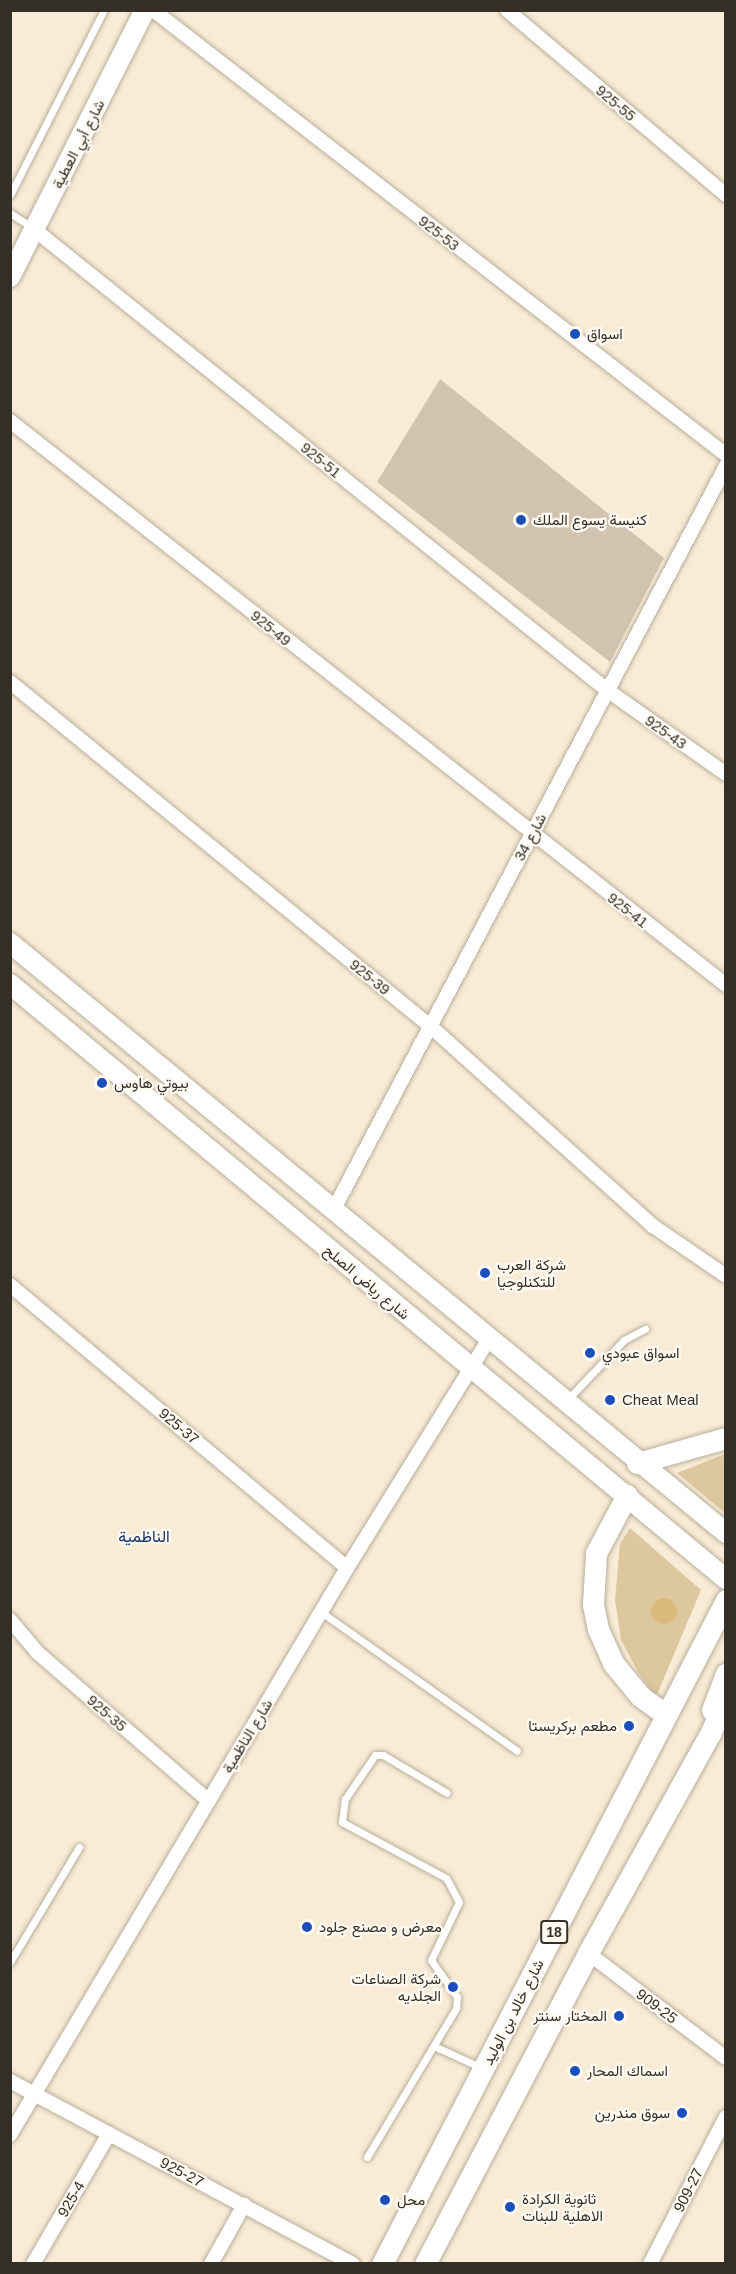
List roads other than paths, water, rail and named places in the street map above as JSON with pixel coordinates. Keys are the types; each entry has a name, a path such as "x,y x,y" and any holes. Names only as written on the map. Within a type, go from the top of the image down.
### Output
{"main road":[{"path":"637,1462 726,1438"},
{"path":"627,1495 596,1553 593,1605 598,1629 614,1664 640,1696 665,1714"},
{"name":"شارع خالد بن الوليد","path":"382,2264 726,1600"},
{"path":"718,1733 713,1704 726,1674"},
{"name":"18","path":"425,2264 588,1953 718,1733 726,1697"}],"street":[{"name":"شارع أبي العطية","path":"10,277 145,10"},
{"name":"925-53","path":"153,10 726,455"},
{"name":"925-55","path":"507,10 726,195"},
{"name":"925-51","path":"35,230 607,690"},
{"name":"925-49","path":"10,421 531,835"},
{"name":"شارع 34","path":"335,1207 726,466"},
{"name":"925-39","path":"10,682 430,1026 653,1226 726,1276"},
{"name":"925-43","path":"607,690 726,774"},
{"name":"925-41","path":"531,835 726,985"},
{"path":"10,943 335,1207 564,1403 726,1533"},
{"name":"شارع رياض الصلح","path":"10,984 726,1579"},
{"name":"925-37","path":"10,1285 347,1568"},
{"name":"شارع الناظمية","path":"10,2135 347,1568 489,1339"},
{"name":"925-35","path":"10,1620 38,1653 209,1801"},
{"name":"909-25","path":"588,1953 726,2058"},
{"name":"925-27","path":"10,2081 353,2264"},
{"name":"909-27","path":"650,2264 726,2117"},
{"name":"925-4","path":"33,2264 109,2134"},
{"path":"212,2264 244,2205"}],"lane":[{"path":"10,195 104,10"},
{"path":"10,213 35,230"},
{"path":"564,1403 624,1340 645,1329"},
{"path":"321,1612 517,1751"},
{"path":"367,2157 456,2008 457,1997 431,1960 459,1902 455,1889 446,1878 342,1822 345,1799 375,1755 383,1755 447,1793"},
{"path":"10,1962 79,1847"},
{"path":"434,2046 484,2069"}],"place":[{"name":"اسواق","path":"575,334"},
{"name":"كنيسة يسوع الملك","path":"521,520"},
{"name":"بيوتي هاوس","path":"102,1083"},
{"name":"شركة العرب للتكنلوجيا","path":"485,1273"},
{"name":"اسواق عبودي","path":"590,1353"},
{"name":"Cheat Meal","path":"610,1400"},
{"name":"مطعم بركريستا","path":"629,1726"},
{"name":"معرض و مصنع جلود","path":"307,1927"},
{"name":"شركة الصناعات الجلديه","path":"453,1987"},
{"name":"المختار سنتر","path":"619,2016"},
{"name":"اسماك المحار","path":"575,2071"},
{"name":"سوق مندرين","path":"682,2113"},
{"name":"محل","path":"385,2200"},
{"name":"ثانوية الكرادة الاهلية للبنات","path":"510,2207"}],"district":[{"name":"الناظمية","path":"144,1537"}]}
